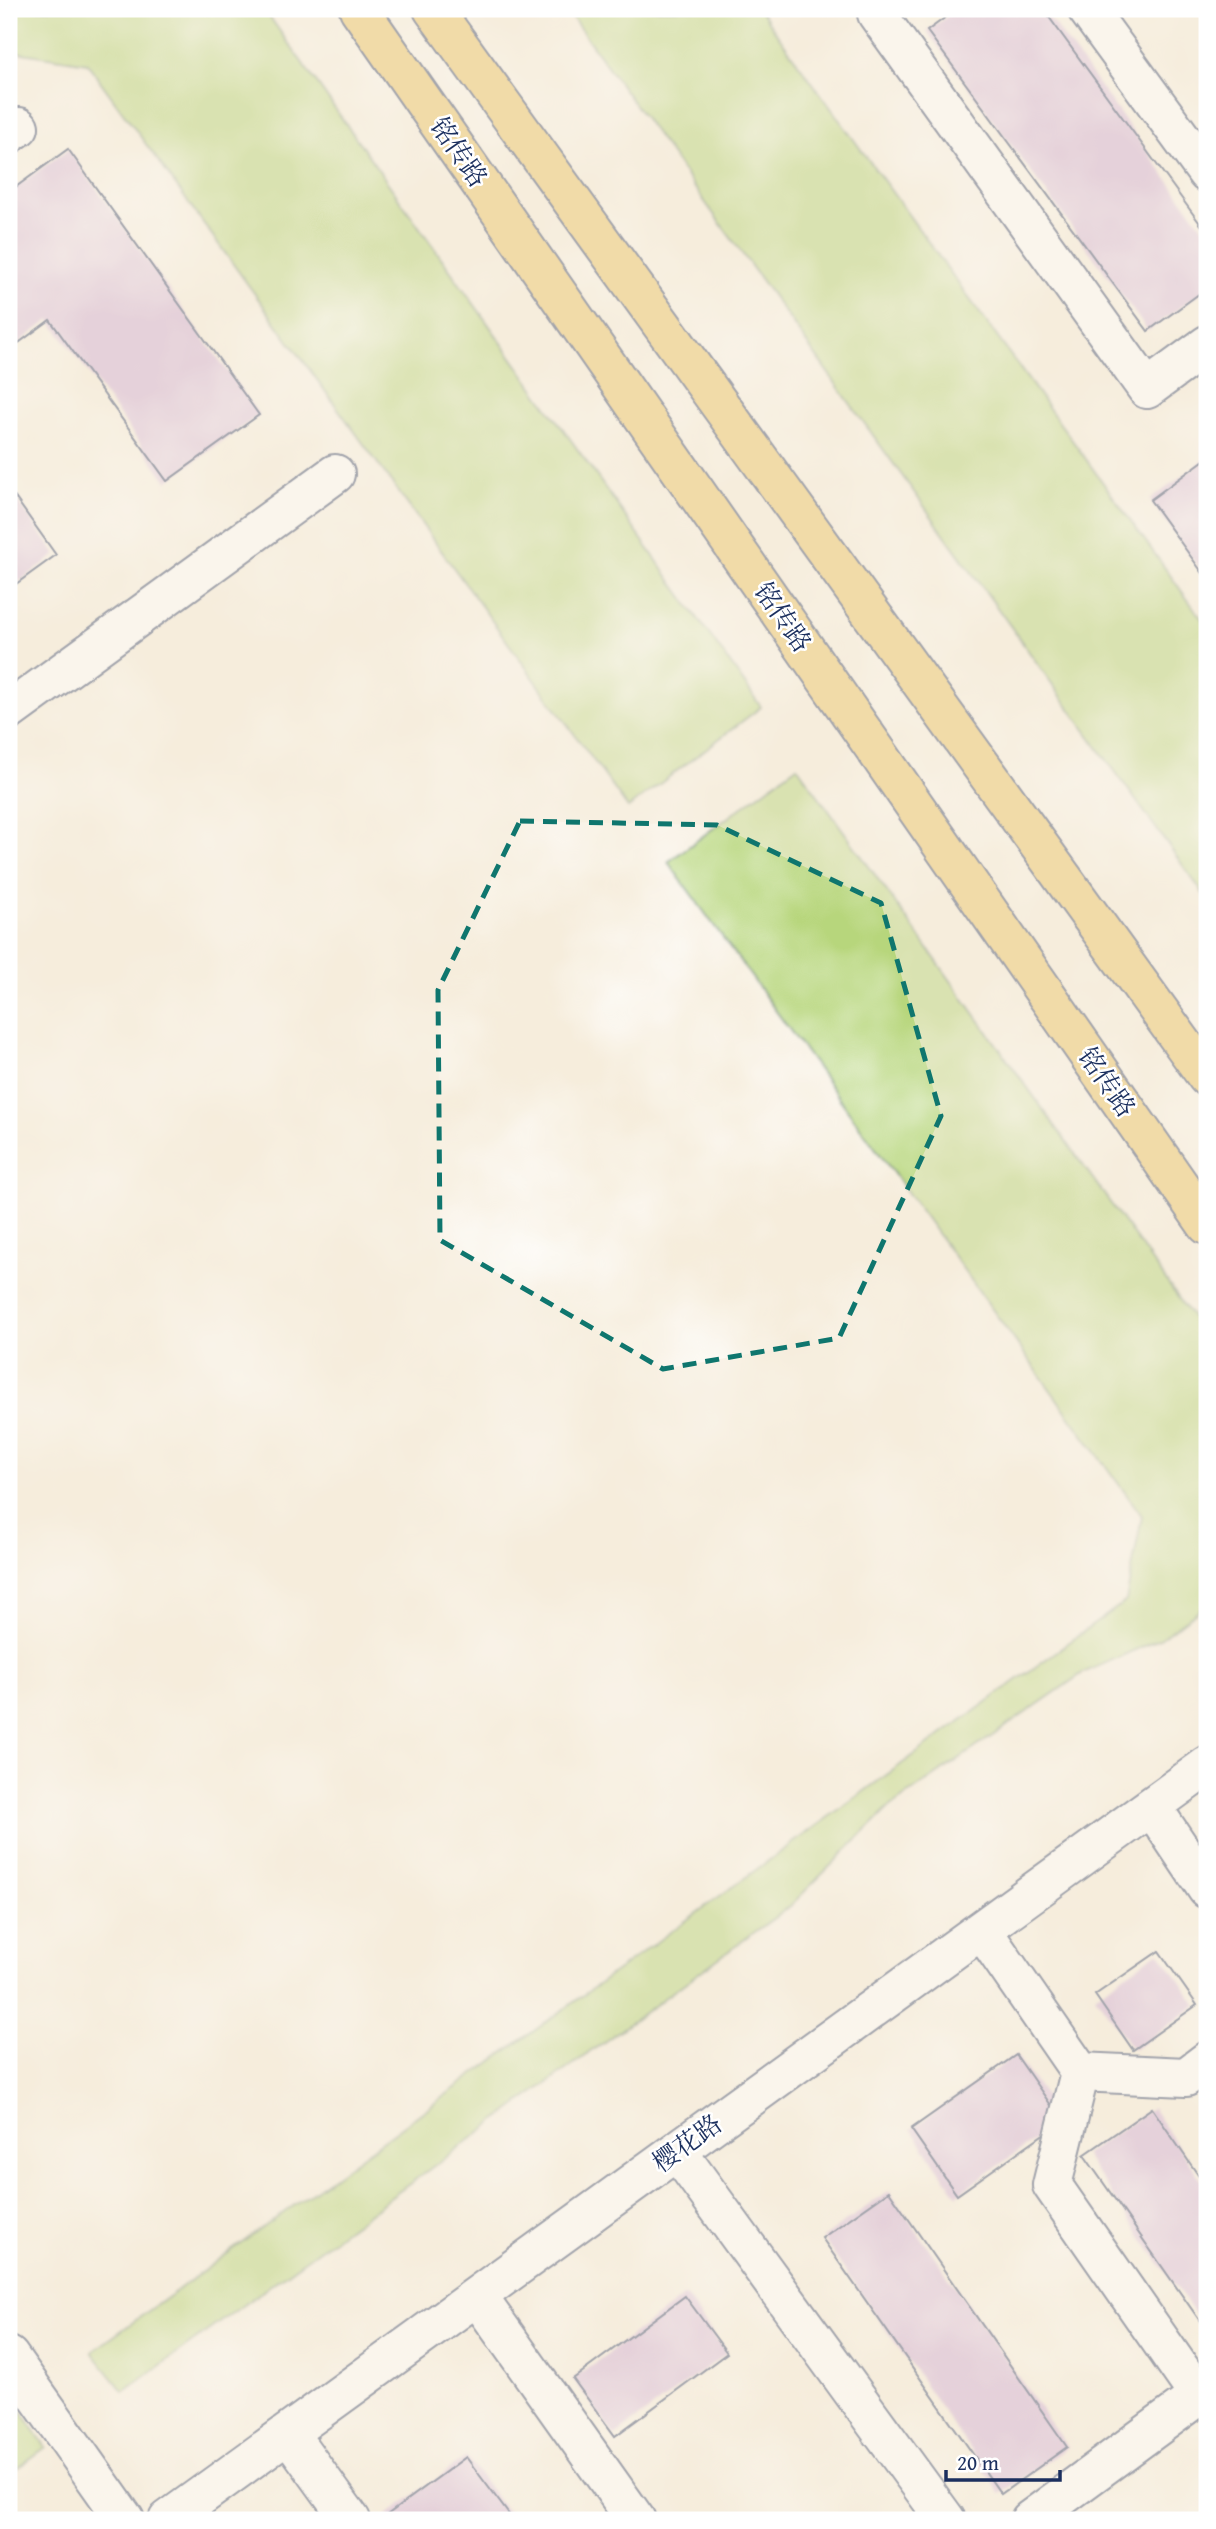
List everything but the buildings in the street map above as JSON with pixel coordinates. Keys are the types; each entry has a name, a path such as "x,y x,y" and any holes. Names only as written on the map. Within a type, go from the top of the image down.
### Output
{"main road":[{"name":"铭传路","path":"359,9 1207,1225"},
{"path":"433,9 1201,1055"}],"street":[{"path":"884,9 877,14 1147,389 1207,345"},
{"path":"1087,9 1207,173"},
{"path":"9,711 335,474"},
{"name":"樱花路","path":"185,2515 288,2433 1207,1766"},
{"path":"1152,1807 1207,1889"},
{"path":"982,1930 1080,2072 1052,2185 1203,2393 1030,2520"},
{"path":"1080,2072 1186,2077 1207,2061"},
{"path":"677,2151 946,2520"},
{"path":"477,2296 636,2520"},
{"path":"9,2356 125,2520"},
{"path":"288,2433 351,2520"}],"highlighted area":[{"path":"520,821 717,825 881,903 941,1116 839,1338 663,1369 440,1240 438,990"}],"green space":[{"path":"9,9 264,9 761,707 628,808 87,63 16,52 9,57"},
{"path":"566,9 759,9 1207,626 1207,899"},
{"path":"797,766 1207,1338 1207,1604 1160,1639 1083,1673 890,1807 789,1907 124,2392 92,2352 1126,1601 1142,1516 668,862"},
{"path":"18,2406 46,2447 9,2474 9,2413"}]}
